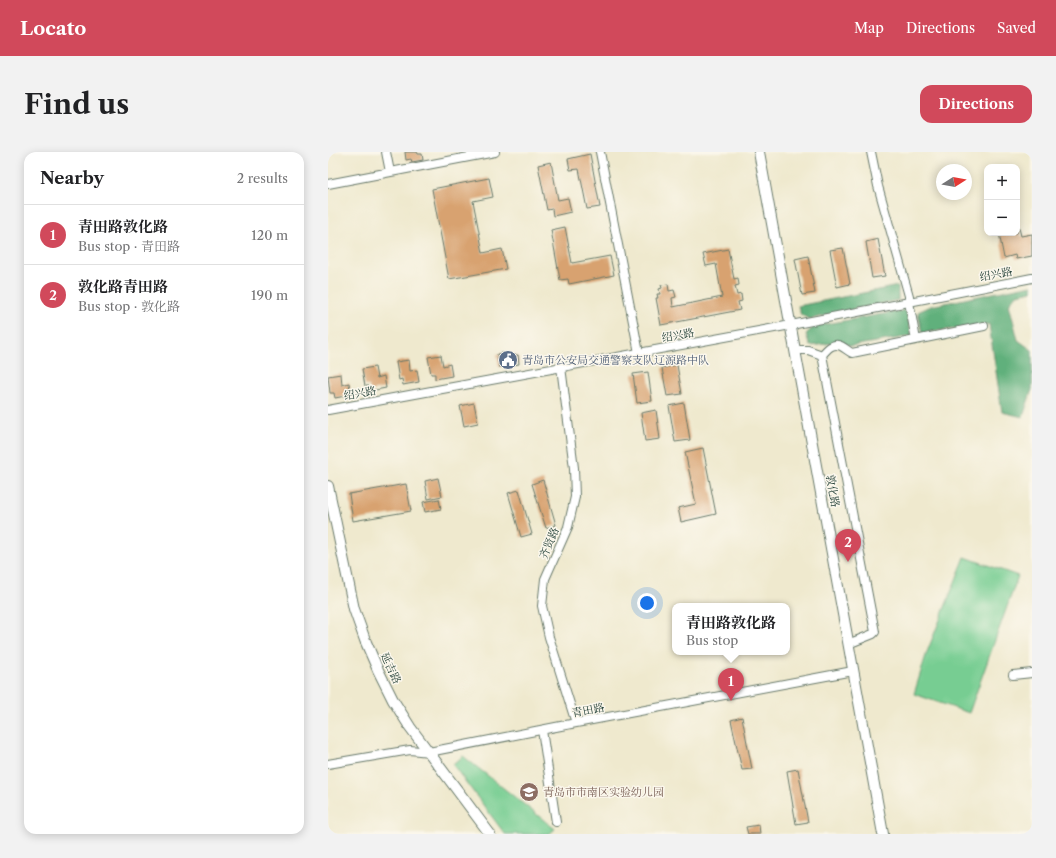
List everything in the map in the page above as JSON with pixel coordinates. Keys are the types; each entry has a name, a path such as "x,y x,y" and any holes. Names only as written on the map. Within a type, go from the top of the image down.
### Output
{"main road":[{"name":"敦化路","path":"759,152 883,834"},
{"name":"延吉路","path":"328,486 354,609 365,640 393,700 410,727 490,834"}],"street":[{"path":"386,152 390,172"},
{"path":"328,184 495,152"},
{"path":"600,152 639,353"},
{"path":"871,152 878,186 909,296 916,340"},
{"name":"绍兴路","path":"328,410 791,325 1032,278"},
{"path":"848,644 875,632 822,355 827,348 836,344 852,353 984,326"},
{"path":"796,350 808,350 822,355"},
{"name":"齐贤路","path":"561,367 574,468 575,497 568,527 545,579 542,606 549,637 576,723"},
{"name":"青田路","path":"328,764 410,750 429,752 853,671"},
{"path":"1013,675 1032,673"},
{"path":"542,730 556,822"}],"green space":[{"path":"1032,285 1032,291 1017,294 1009,304 1018,340 1032,350 1032,389 1023,417 1002,412 989,324 922,333 918,312 931,306"},
{"path":"898,286 898,300 810,319 801,315 798,306"},
{"path":"906,310 912,336 851,346 840,342 810,346 806,334 815,326"},
{"path":"965,557 1018,576 969,713 914,694 927,652"},
{"path":"463,756 555,829 549,834 505,834 453,765"}],"building":[{"path":"405,152 417,152 418,154 422,154 423,160 412,162 411,159 406,160"},
{"path":"590,154 600,207 587,209 579,169 570,170 568,159"},
{"path":"551,162 558,200 568,198 571,212 553,216 552,209 547,210 538,165"},
{"path":"489,178 493,197 473,201 483,253 502,249 506,269 449,279 432,189"},
{"path":"565,227 572,263 610,256 614,275 569,284 568,279 560,280 551,230"},
{"path":"1020,232 1021,236 1032,234 1032,256 1016,259 1015,255 1004,258 1000,236 1020,236"},
{"path":"878,239 885,276 872,278 866,242"},
{"path":"843,248 850,284 837,287 830,250"},
{"path":"728,249 734,279 738,278 739,285 735,286 737,295 741,294 742,301 738,302 740,310 661,325 656,298 658,298 657,294 660,294 659,289 662,288 661,285 668,284 669,291 674,290 676,297 672,298 673,307 722,297 716,264 706,266 703,254"},
{"path":"808,256 815,293 802,295 795,259"},
{"name":"青岛市公安局交通警察支队辽源路中队","path":"503,353 504,355 510,353 511,356 518,355 519,364 499,367 497,354"},
{"path":"441,355 443,366 450,364 452,376 435,379 435,374 431,374 428,357"},
{"path":"409,360 410,371 417,370 419,382 403,385 402,379 399,380 396,362"},
{"path":"677,365 682,394 667,396 662,368"},
{"path":"375,367 377,378 384,376 386,388 370,391 369,386 365,386 362,369"},
{"path":"648,372 652,401 637,403 633,374"},
{"path":"341,374 342,385 349,383 351,395 335,398 334,393 330,393 328,376"},
{"path":"474,403 478,423 464,426 460,406"},
{"path":"684,403 690,440 675,442 669,406"},
{"path":"656,410 660,439 645,441 641,413"},
{"path":"703,448 716,514 681,522 678,508 696,504 685,452"},
{"path":"438,478 442,496 428,499 425,481"},
{"path":"543,480 556,525 546,528 532,484"},
{"path":"406,484 411,511 353,521 349,494"},
{"path":"519,490 532,534 521,537 508,493"},
{"path":"439,499 441,509 425,512 423,502"},
{"path":"742,717 752,769 742,770 731,720"},
{"path":"798,769 808,822 796,824 787,771"},
{"path":"759,825 760,834 748,834 746,827"}],"place":[{"name":"青岛市公安局交通警察支队辽源路中队","path":"508,360"},
{"name":"敦化路青田路","path":"848,562"},
{"name":"青田路敦化路","path":"731,701"},
{"name":"青岛市市南区实验幼儿园","path":"529,792"}]}
